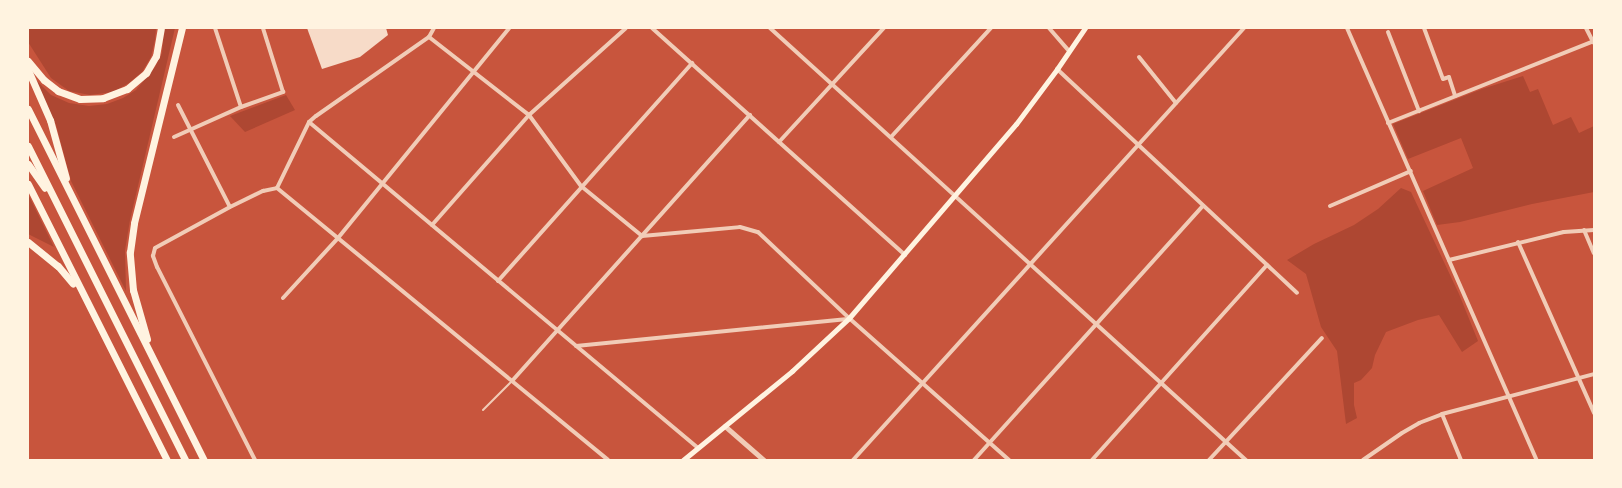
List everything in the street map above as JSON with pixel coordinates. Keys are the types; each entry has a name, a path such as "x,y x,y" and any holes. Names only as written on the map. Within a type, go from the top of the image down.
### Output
{"highway":[{"path":"28,61 44,80 64,94 80,99 103,98 127,89 146,73 156,56 160,44 160,28"},
{"path":"153,358 132,290 130,252 134,223 182,28"},
{"path":"28,70 50,120 71,195"},
{"path":"28,109 204,460"},
{"path":"28,146 185,460"},
{"path":"28,164 59,210"},
{"path":"28,184 86,304 167,460"},
{"path":"28,242 58,266 86,304"}],"main road":[{"path":"683,460 799,365 848,319 1016,124 1085,28"}],"street":[{"path":"216,28 241,107"},
{"path":"174,137 241,107 284,92 263,28"},
{"path":"277,188 309,122 429,37 434,28"},
{"path":"283,298 338,238 510,28"},
{"path":"432,225 529,114 626,28"},
{"path":"652,28 905,255"},
{"path":"770,28 1246,460"},
{"path":"776,33 780,28"},
{"path":"780,142 884,28"},
{"path":"891,137 990,28"},
{"path":"1049,28 1070,51"},
{"path":"853,460 1244,28"},
{"path":"1347,28 1537,460"},
{"path":"1424,28 1443,79 1449,77 1455,96"},
{"path":"1388,123 1594,41 1586,28"},
{"path":"1388,32 1419,111"},
{"path":"429,37 529,114 581,186 642,236 740,227 758,232 848,319 923,382 1009,460"},
{"path":"1139,57 1176,103"},
{"path":"498,281 692,63"},
{"path":"1057,69 1297,293"},
{"path":"178,105 230,207"},
{"path":"512,381 750,115"},
{"path":"309,122 698,448"},
{"path":"1330,206 1411,170"},
{"path":"255,460 157,268 153,256 155,248 230,207 263,191 277,188"},
{"path":"277,188 608,460"},
{"path":"974,460 1203,206"},
{"path":"1449,260 1518,242 1584,230 1594,230"},
{"path":"1584,230 1594,253"},
{"path":"1518,242 1594,413"},
{"path":"1092,460 1267,265"},
{"path":"576,346 848,319"},
{"path":"1209,460 1322,338"},
{"path":"1363,460 1419,423 1442,414 1594,374"},
{"path":"1442,414 1462,460"},
{"path":"725,426 764,460"}],"lane":[{"path":"483,410 512,381"}],"shaded area":[{"path":"28,28 156,28 151,57 142,72 129,83 113,92 90,95 69,91 51,78 28,42"},
{"path":"164,28 175,28 130,220 125,250 126,291 71,181 56,125 35,79 51,95 69,103 89,106 107,104 123,98 136,90 155,67 162,53"},
{"path":"1523,76 1530,92 1538,89 1553,125 1571,117 1579,133 1594,126 1594,192 1532,204 1460,222 1437,225 1423,191 1473,168 1461,138 1408,159 1393,124 1482,89"},
{"path":"286,95 295,110 245,132 230,116"},
{"path":"1401,188 1411,192 1459,294 1478,341 1462,352 1439,315 1418,320 1386,332 1375,355 1372,368 1361,380 1354,383 1354,405 1357,418 1346,424 1337,351 1321,327 1306,274 1287,260 1314,244 1354,225 1378,209"},
{"path":"28,194 54,247 28,234"}],"building":[{"path":"307,28 386,28 388,35 360,57 322,69"}]}
